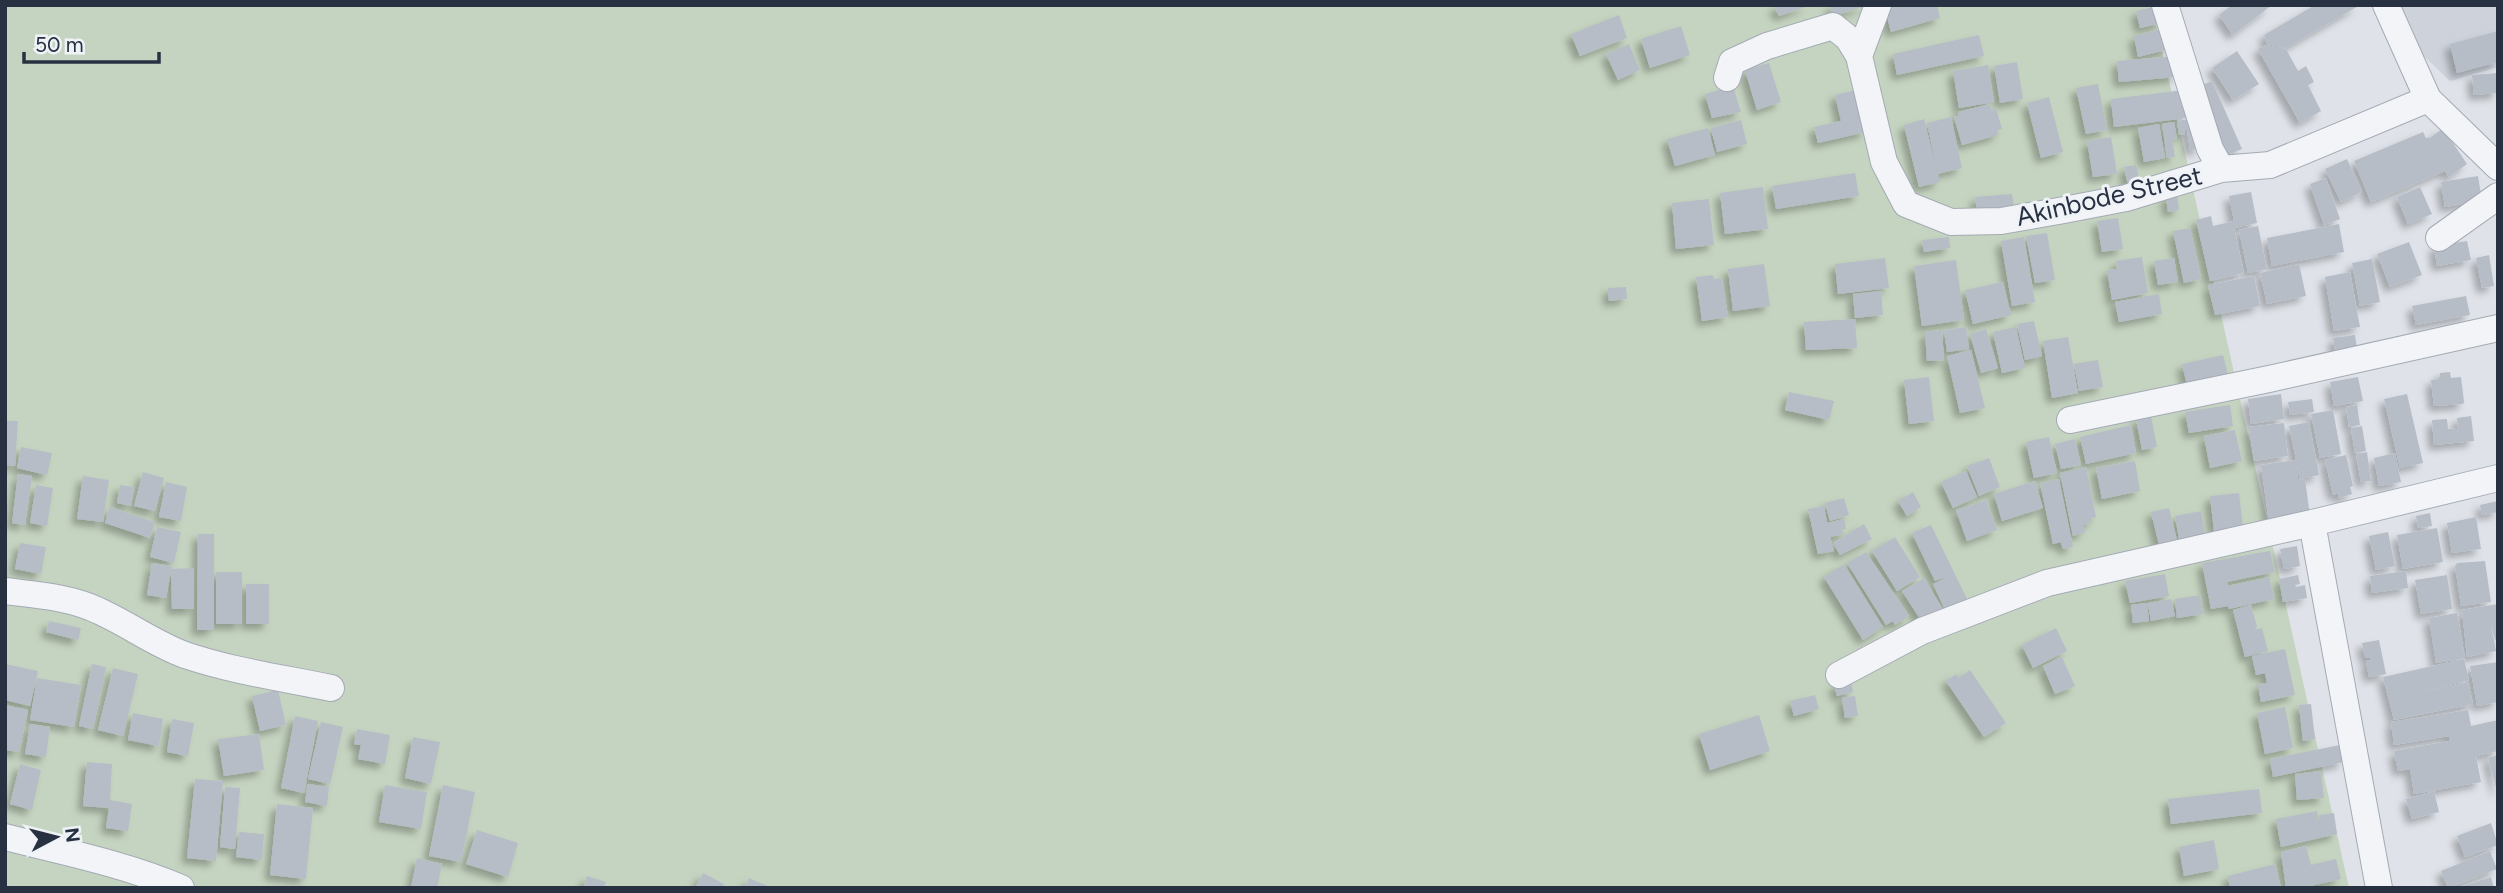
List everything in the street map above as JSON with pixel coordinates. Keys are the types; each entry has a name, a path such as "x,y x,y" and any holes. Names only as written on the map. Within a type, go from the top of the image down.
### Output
{"street":[{"path":"1859,56 1878,5"},
{"path":"2165,5 2210,149 2221,169"},
{"path":"2385,5 2428,99 2498,167"},
{"path":"1727,78 1732,62 1767,46 1833,26 1848,38 1859,56"},
{"name":"Akinbode Street","path":"1859,56 1884,162 1906,204 1951,222 2001,221 2064,210 2126,198 2221,169 2270,165 2428,99"},
{"path":"2439,238 2498,195"},
{"path":"2070,420 2498,328"},
{"path":"1839,675 1922,631 2046,583 2498,479"},
{"path":"2312,523 2379,888"},
{"path":"5,591 55,598 98,610 185,655 331,688"},
{"path":"5,837 158,877 181,888"}],"shaded area":[{"path":"2395,5 2498,5 2498,67 2450,81 2407,40"}],"green space":[{"path":"5,5 2152,5 2349,888 5,888"}],"building":[{"path":"1774,5 1808,5 1808,6 1779,16"},
{"path":"1830,5 1866,5 1866,6 1833,16"},
{"path":"1884,5 1937,5 1940,18 1891,32"},
{"path":"2232,5 2272,5 2233,35 2219,15"},
{"path":"2315,5 2360,5 2286,48 2267,44 2264,35"},
{"path":"2157,6 2162,23 2140,28 2136,11"},
{"path":"1619,15 1627,38 1580,56 1571,34"},
{"path":"1681,26 1690,55 1650,68 1641,39"},
{"path":"2165,28 2170,49 2138,57 2134,36"},
{"path":"2498,31 2498,62 2457,73 2450,44"},
{"path":"1979,35 1984,56 1897,75 1893,54"},
{"path":"1629,44 1640,70 1618,80 1606,54"},
{"path":"2266,45 2286,49 2298,71 2306,66 2314,82 2308,85 2321,111 2300,123 2258,49"},
{"path":"2237,51 2259,84 2233,100 2212,68"},
{"path":"2175,56 2177,77 2119,82 2117,61"},
{"path":"2017,62 2023,99 2000,103 1994,66"},
{"path":"1769,63 1781,102 1757,110 1745,70"},
{"path":"1988,65 1994,102 1959,108 1953,71"},
{"path":"2498,73 2498,93 2474,95 2472,75"},
{"path":"2212,81 2242,149 2227,155 2197,87"},
{"path":"2098,84 2107,130 2086,134 2076,88"},
{"path":"1733,86 1741,112 1712,118 1705,94"},
{"path":"1856,90 1866,132 1818,143 1814,127 1841,121 1835,95"},
{"path":"2184,90 2187,118 2114,127 2111,99"},
{"path":"2049,97 2063,152 2041,158 2027,103"},
{"path":"1990,104 1991,110 1996,108 2002,129 1997,130 1998,135 1962,145 1954,117 1959,116 1958,112"},
{"path":"1951,117 1962,168 1938,174 1940,182 1919,187 1904,125 1924,119 1936,167 1927,123"},
{"path":"2195,118 2200,149 2190,150 2187,130 2184,130 2185,134 2179,135 2177,121"},
{"path":"1741,120 1747,144 1717,152 1711,128"},
{"path":"2174,122 2177,139 2172,140 2175,157 2167,158 2162,124"},
{"path":"2159,124 2165,158 2144,162 2138,128"},
{"path":"1708,128 1715,155 1675,166 1667,139"},
{"path":"2443,128 2467,164 2449,177 2445,171 2371,202 2354,161 2423,132 2426,138 2430,138"},
{"path":"2111,137 2117,174 2093,177 2087,141"},
{"path":"2347,159 2362,192 2341,202 2325,169"},
{"path":"2136,165 2140,182 2128,185 2124,167"},
{"path":"1855,173 1859,196 1776,209 1772,186"},
{"path":"2478,176 2482,201 2445,207 2441,182"},
{"path":"2326,178 2340,219 2324,225 2310,184"},
{"path":"1763,187 1768,229 1725,234 1720,193"},
{"path":"2420,187 2432,214 2408,224 2397,197"},
{"path":"2251,192 2257,223 2234,228 2244,273 2210,281 2196,220 2211,216 2213,226 2234,221 2229,196"},
{"path":"2012,194 2014,207 1977,210 1975,197"},
{"path":"2177,194 2179,210 2168,212 2166,196"},
{"path":"1709,199 1714,245 1676,249 1672,203"},
{"path":"2118,218 2123,249 2102,252 2097,221"},
{"path":"2339,224 2344,252 2272,266 2267,238"},
{"path":"2258,226 2267,269 2248,273 2239,230"},
{"path":"2190,228 2201,279 2184,283 2173,231"},
{"path":"2047,233 2055,280 2035,283 2026,236"},
{"path":"1949,237 1950,248 1924,252 1922,240"},
{"path":"2024,237 2035,302 2012,306 2001,241"},
{"path":"2467,241 2471,260 2437,266 2434,246"},
{"path":"2409,242 2422,275 2390,287 2377,254"},
{"path":"2489,255 2494,286 2482,288 2476,258"},
{"path":"2142,257 2148,293 2112,300 2107,270 2117,269 2116,261"},
{"path":"1885,258 1889,288 1838,294 1835,264"},
{"path":"2174,258 2178,282 2158,285 2154,261"},
{"path":"2372,259 2380,302 2360,306 2352,263"},
{"path":"1956,260 1964,320 1922,326 1914,266"},
{"path":"1764,264 1770,306 1733,311 1728,269"},
{"path":"2299,264 2306,296 2267,304 2260,273"},
{"path":"2350,272 2360,327 2334,331 2325,277"},
{"path":"1713,275 1714,279 1722,278 1728,317 1702,321 1696,277"},
{"path":"2254,276 2260,306 2215,315 2208,285"},
{"path":"2003,282 2011,315 1973,324 1965,290"},
{"path":"1626,287 1627,299 1609,301 1608,288"},
{"path":"1881,291 1883,315 1855,318 1853,294"},
{"path":"2159,294 2162,314 2119,322 2115,302"},
{"path":"2466,296 2470,315 2416,325 2412,306"},
{"path":"1855,319 1857,348 1806,350 1804,322"},
{"path":"2034,321 2042,356 2025,360 2017,324"},
{"path":"1966,327 1969,349 1947,352 1944,330"},
{"path":"2016,327 2025,368 2002,373 1993,332"},
{"path":"1986,329 1998,368 1981,373 1970,334"},
{"path":"1942,330 1944,360 1927,361 1925,332"},
{"path":"2355,335 2357,348 2335,351 2333,338"},
{"path":"2068,337 2078,393 2052,398 2043,341"},
{"path":"1971,350 1985,408 1960,413 1947,356"},
{"path":"2223,355 2228,375 2187,385 2182,364"},
{"path":"2098,360 2103,387 2079,391 2074,364"},
{"path":"2450,372 2451,378 2461,377 2464,402 2434,406 2431,380 2439,379 2440,373"},
{"path":"1929,377 1934,421 1909,424 1904,380"},
{"path":"2358,377 2363,401 2334,406 2330,382"},
{"path":"1789,392 1834,401 1829,420 1785,410"},
{"path":"2281,394 2284,419 2251,424 2248,399"},
{"path":"2407,394 2423,463 2400,468 2384,399"},
{"path":"2312,399 2314,412 2290,415 2288,402"},
{"path":"2230,405 2233,426 2189,433 2185,412"},
{"path":"2357,405 2360,425 2349,427 2346,407"},
{"path":"2333,410 2341,454 2320,458 2311,414"},
{"path":"2151,416 2157,447 2142,450 2136,419"},
{"path":"2471,416 2474,441 2434,445 2432,420 2447,419 2448,429 2458,428 2457,418"},
{"path":"5,421 18,421 15,466 5,465"},
{"path":"2309,422 2319,475 2300,479 2296,464 2298,480 2305,479 2310,516 2269,522 2261,465 2296,460 2289,426"},
{"path":"2284,423 2288,456 2254,461 2249,427"},
{"path":"2131,425 2136,453 2086,464 2080,437"},
{"path":"2362,426 2366,451 2355,453 2351,428"},
{"path":"2235,430 2242,461 2210,468 2204,436"},
{"path":"2049,437 2057,473 2034,478 2026,442"},
{"path":"2075,439 2081,465 2061,469 2055,444"},
{"path":"21,447 52,453 47,475 17,468"},
{"path":"2367,452 2371,481 2361,482 2356,454"},
{"path":"2395,453 2401,482 2379,486 2374,458"},
{"path":"2346,455 2353,486 2350,487 2352,494 2339,498 2338,493 2333,495 2325,460"},
{"path":"1989,458 2000,487 1979,496 1967,466"},
{"path":"2135,461 2140,491 2102,499 2096,468"},
{"path":"2086,467 2096,517 2089,519 2090,524 2083,525 2085,532 2073,536 2060,473"},
{"path":"1966,471 1977,497 1953,508 1941,482"},
{"path":"143,472 164,478 155,511 134,506"},
{"path":"18,474 32,476 25,525 12,523"},
{"path":"83,476 109,480 103,522 77,519"},
{"path":"2059,479 2073,547 2063,549 2061,542 2053,544 2040,483"},
{"path":"2035,481 2043,508 2002,521 1994,494"},
{"path":"166,482 187,487 181,521 159,517"},
{"path":"36,485 53,488 47,526 30,523"},
{"path":"120,485 134,487 131,506 117,503"},
{"path":"1913,492 1921,507 1907,516 1898,501"},
{"path":"2239,493 2243,528 2214,531 2210,496"},
{"path":"1844,498 1849,515 1830,521 1825,503"},
{"path":"1986,500 1997,530 1967,541 1956,510"},
{"path":"2498,501 2498,512 2482,515 2480,505"},
{"path":"1824,506 1827,523 1844,519 1846,529 1842,529 1843,534 1830,537 1834,551 1818,554 1808,509"},
{"path":"110,507 155,522 150,538 105,523"},
{"path":"2169,508 2177,540 2159,545 2151,512"},
{"path":"2201,511 2205,534 2179,539 2175,516"},
{"path":"2430,513 2432,526 2418,528 2416,516"},
{"path":"2476,517 2481,549 2452,553 2447,523"},
{"path":"1864,524 1872,539 1840,555 1833,543"},
{"path":"1931,525 1967,599 1945,610 1933,584 1949,576 1935,581 1912,533"},
{"path":"157,527 181,532 174,563 150,557"},
{"path":"2437,528 2443,562 2403,569 2397,535"},
{"path":"2388,532 2395,566 2376,570 2369,536"},
{"path":"198,534 214,534 214,630 197,630"},
{"path":"1895,537 1920,577 1897,591 1872,551"},
{"path":"20,543 46,547 41,574 15,569"},
{"path":"2297,546 2300,566 2284,569 2280,549"},
{"path":"2270,551 2275,572 2227,582 2228,586 2269,577 2274,599 2229,609 2228,606 2211,609 2202,563"},
{"path":"1866,552 1909,616 1895,625 1893,621 1886,625 1847,563"},
{"path":"2485,561 2491,602 2461,606 2455,566 2457,563"},
{"path":"152,563 172,566 166,598 147,595"},
{"path":"1844,564 1883,627 1863,640 1824,577"},
{"path":"194,568 194,609 172,609 171,569"},
{"path":"2406,571 2408,588 2372,593 2370,576"},
{"path":"216,572 242,572 242,624 216,624"},
{"path":"2165,574 2169,596 2130,603 2125,581"},
{"path":"2298,575 2300,584 2295,585 2305,585 2307,598 2283,602 2279,579"},
{"path":"2447,575 2452,609 2421,614 2415,580"},
{"path":"1924,578 1943,609 1922,622 1902,591"},
{"path":"246,584 269,584 269,624 246,624"},
{"path":"2200,595 2203,614 2177,618 2175,599"},
{"path":"2171,599 2175,616 2151,621 2148,603"},
{"path":"2147,603 2149,621 2133,623 2131,605"},
{"path":"2498,604 2498,639 2495,640 2490,621 2496,651 2467,657 2462,610"},
{"path":"2251,605 2257,627 2254,630 2262,628 2268,651 2245,657 2233,610"},
{"path":"2457,613 2465,658 2436,663 2429,618"},
{"path":"49,621 81,628 78,640 46,632"},
{"path":"2056,628 2067,651 2033,668 2022,645"},
{"path":"2379,640 2386,674 2369,677 2366,661 2371,660 2365,657 2362,643"},
{"path":"2285,649 2295,695 2261,702 2258,684 2267,683 2265,673 2256,675 2252,656"},
{"path":"2062,657 2075,686 2055,694 2043,666"},
{"path":"2464,659 2469,680 2401,696 2468,682 2473,704 2394,720 2383,677"},
{"path":"2498,662 2498,702 2477,706 2470,666"},
{"path":"5,664 38,671 30,706 5,700"},
{"path":"92,664 106,667 93,729 79,726"},
{"path":"113,668 138,674 123,736 98,730"},
{"path":"1970,670 2006,723 1984,737 1946,681 1956,674 1959,678"},
{"path":"37,678 81,685 74,727 30,720"},
{"path":"1851,681 1853,692 1837,696 1834,684"},
{"path":"278,690 286,725 260,731 252,696"},
{"path":"1815,695 1819,709 1794,716 1790,701"},
{"path":"1855,696 1858,716 1845,718 1842,698"},
{"path":"2311,704 2315,739 2303,741 2299,705"},
{"path":"5,705 28,710 19,752 5,750"},
{"path":"2285,707 2293,748 2265,754 2257,713"},
{"path":"2468,710 2471,726 2498,720 2498,751 2476,756 2481,782 2414,794 2410,769 2398,771 2394,751 2449,741 2449,736 2394,745 2391,722"},
{"path":"133,713 163,719 159,746 128,740"},
{"path":"1759,715 1770,751 1710,770 1699,734"},
{"path":"295,716 318,721 304,793 281,788"},
{"path":"172,719 194,723 188,756 167,752"},
{"path":"321,722 343,727 330,784 308,779"},
{"path":"30,724 50,727 46,757 25,754"},
{"path":"357,729 390,735 385,764 358,759 361,745 354,744"},
{"path":"259,734 264,770 224,776 218,739"},
{"path":"413,737 440,742 431,784 405,778"},
{"path":"2340,745 2344,762 2273,777 2270,759"},
{"path":"2498,755 2498,791 2497,791 2488,758"},
{"path":"87,762 112,764 110,800 132,804 128,831 106,828 109,808 83,806"},
{"path":"20,764 41,770 32,810 10,804"},
{"path":"2321,771 2324,798 2297,800 2295,774"},
{"path":"195,779 223,781 216,861 187,858"},
{"path":"308,784 329,787 327,806 305,802"},
{"path":"385,785 427,792 421,829 379,822"},
{"path":"443,785 475,792 461,862 429,856"},
{"path":"225,787 240,788 235,849 220,847"},
{"path":"2259,789 2262,813 2171,824 2168,799"},
{"path":"2434,791 2439,812 2412,819 2406,799"},
{"path":"277,804 313,808 306,879 270,875"},
{"path":"2317,811 2320,827 2319,815 2334,813 2337,834 2281,847 2276,819"},
{"path":"2491,823 2498,845 2465,857 2457,836"},
{"path":"477,830 518,843 508,877 466,864"},
{"path":"239,832 264,834 262,860 236,857"},
{"path":"2214,840 2219,869 2184,876 2179,847"},
{"path":"2306,846 2311,865 2336,859 2341,879 2302,888 2286,888 2281,852"},
{"path":"2490,851 2497,869 2448,888 2441,871"},
{"path":"417,858 442,864 437,888 411,888"},
{"path":"2275,864 2281,888 2230,888 2228,876"},
{"path":"703,873 724,884 722,888 695,888"},
{"path":"587,876 606,882 604,888 583,888"},
{"path":"2491,877 2494,888 2460,888 2460,887"},
{"path":"749,878 772,888 745,888"}]}
